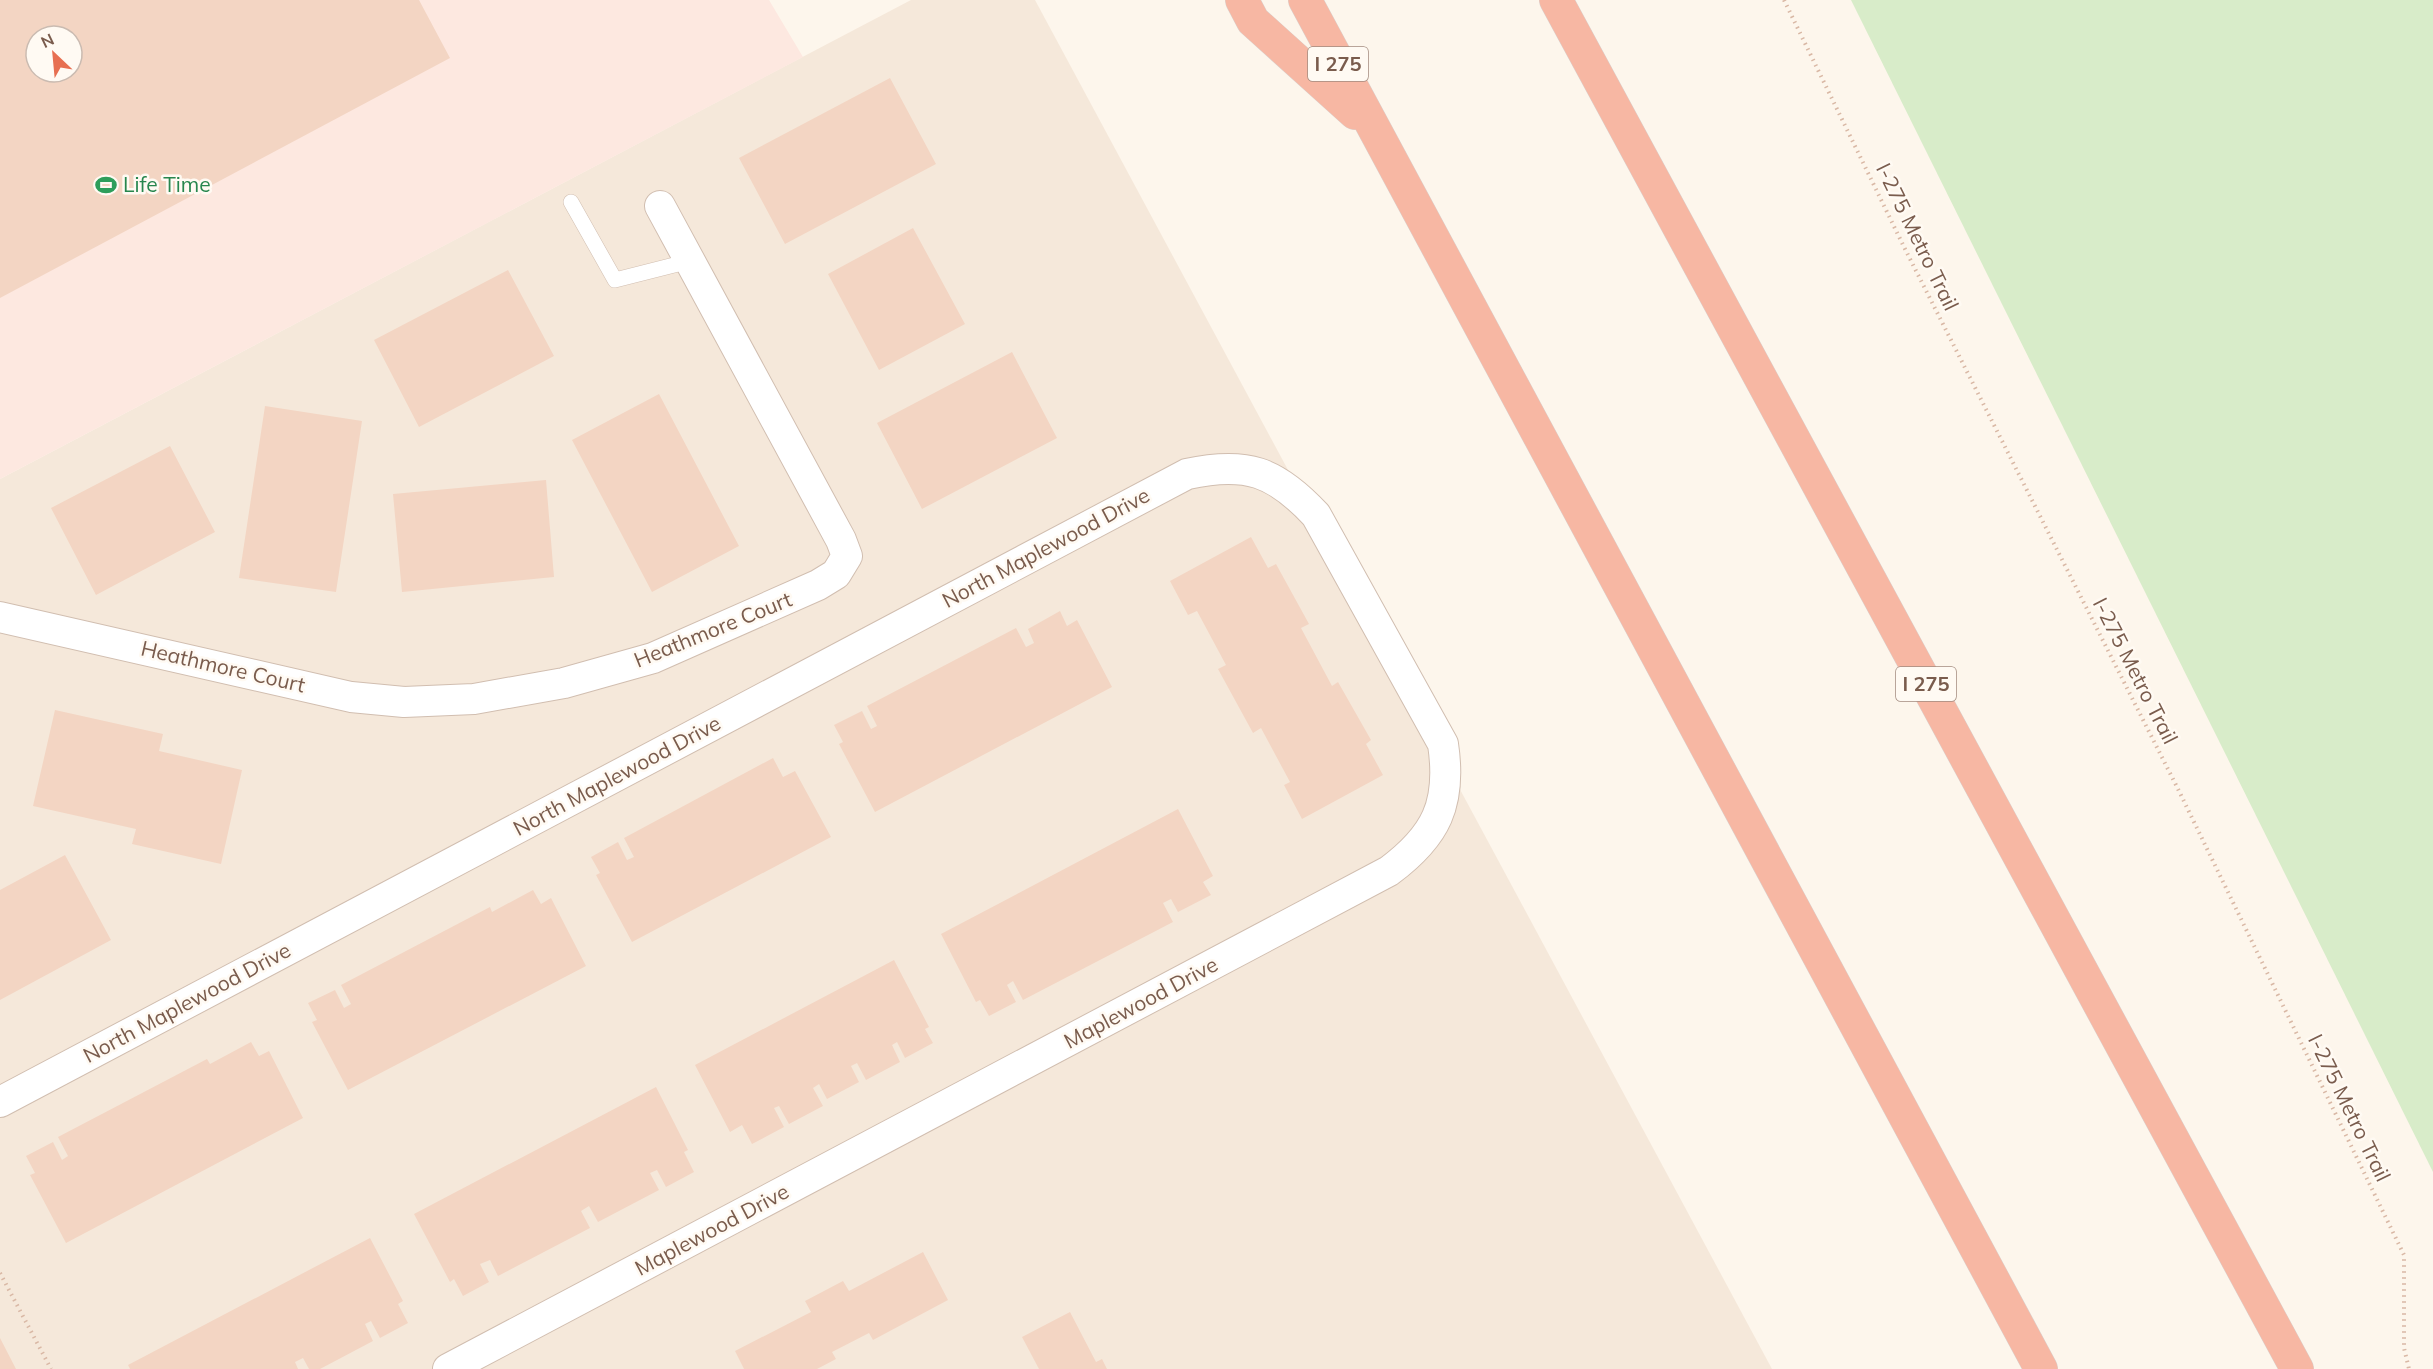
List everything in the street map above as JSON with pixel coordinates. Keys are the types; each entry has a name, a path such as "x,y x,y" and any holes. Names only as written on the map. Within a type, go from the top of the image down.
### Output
{"highway":[{"path":"1242,0 1253,21 1372,128"},
{"name":"I 275","path":"1305,0 2041,1369"},
{"name":"I 275","path":"1556,0 2297,1369"}],"street":[{"name":"Heathmore Court","path":"0,617 351,697 404,702 474,699 564,683 642,661 818,585 837,574 847,556 841,540 660,206"},
{"name":"North Maplewood Drive","path":"0,1102 1187,474 1214,468 1239,467"},
{"name":"Maplewood Drive","path":"448,1369 1389,872 1416,852 1434,826 1444,795 1447,772 1443,744 1316,514 1293,490 1271,478 1239,467"}],"lane":[{"path":"571,202 615,280 690,261"}],"path":[{"name":"I-275 Metro Trail","path":"1784,0 1905,249 2178,789 2404,1255 2404,1348 2409,1369"},
{"path":"0,1273 51,1369"}],"shaded area":[{"path":"0,0 769,0 803,57 0,479"},
{"path":"911,0 1035,0 1772,1369 0,1369 0,479"}],"green space":[{"path":"1851,0 2433,0 2433,1172"}],"building":[{"name":"Life Time","path":"0,0 419,0 450,58 0,298"},
{"path":"890,78 936,164 785,244 739,158"},
{"path":"913,228 965,324 879,370 828,274"},
{"path":"508,270 554,356 419,427 374,340"},
{"path":"1012,352 1057,438 922,509 877,423"},
{"path":"659,394 739,546 652,592 572,440"},
{"path":"265,406 362,421 336,592 239,578"},
{"path":"170,446 215,532 96,595 51,508"},
{"path":"546,480 554,577 402,592 393,494"},
{"path":"1251,537 1268,568 1276,564 1309,624 1301,628 1332,686 1338,682 1371,740 1366,744 1383,775 1302,819 1284,785 1290,782 1261,728 1253,733 1218,669 1226,665 1197,611 1188,615 1170,581"},
{"path":"1060,611 1067,626 1077,620 1112,687 875,812 839,744 843,742 834,725 862,711 871,729 877,726 867,706 1016,628 1026,647 1034,643 1028,629"},
{"path":"55,710 163,734 159,751 242,770 221,864 132,844 136,829 33,806"},
{"path":"773,758 783,777 795,771 831,837 632,942 596,875 600,873 591,857 618,842 627,860 634,857 624,838"},
{"path":"1178,809 1213,876 1203,882 1211,895 1178,912 1171,899 1163,903 1173,922 1023,1000 1013,981 1007,985 1016,1002 989,1016 980,1000 976,1002 941,934"},
{"path":"65,855 111,940 0,1000 0,890"},
{"path":"533,890 541,904 551,898 586,966 348,1090 312,1022 317,1020 308,1003 335,990 344,1008 351,1004 341,985 490,907 492,912"},
{"path":"894,960 929,1027 925,1029 933,1043 905,1058 897,1042 892,1045 900,1062 866,1080 857,1063 851,1066 859,1082 827,1099 819,1084 813,1088 823,1106 789,1124 779,1106 774,1108 784,1127 752,1144 742,1125 730,1132 695,1065"},
{"path":"251,1042 259,1056 269,1051 303,1118 66,1243 30,1175 35,1173 26,1156 53,1142 62,1160 68,1156 58,1137 207,1059 210,1064"},
{"path":"656,1087 688,1150 684,1152 694,1172 666,1187 657,1170 650,1173 659,1190 598,1222 589,1206 581,1211 590,1228 498,1276 490,1260 480,1264 489,1282 463,1296 454,1279 450,1282 414,1214"},
{"path":"370,1238 403,1301 398,1304 408,1323 380,1338 371,1321 365,1324 373,1341 320,1369 309,1369 303,1358 295,1362 298,1369 130,1369 128,1365"},
{"path":"923,1252 948,1300 873,1340 869,1333 832,1352 836,1359 817,1369 744,1369 735,1351 811,1312 805,1301 843,1281 849,1291"},
{"path":"1070,1312 1096,1362 1102,1359 1107,1369 1039,1369 1022,1337"},
{"path":"0,1338 16,1369 0,1369"}],"place":[{"name":"Life Time","path":"106,185"}]}
